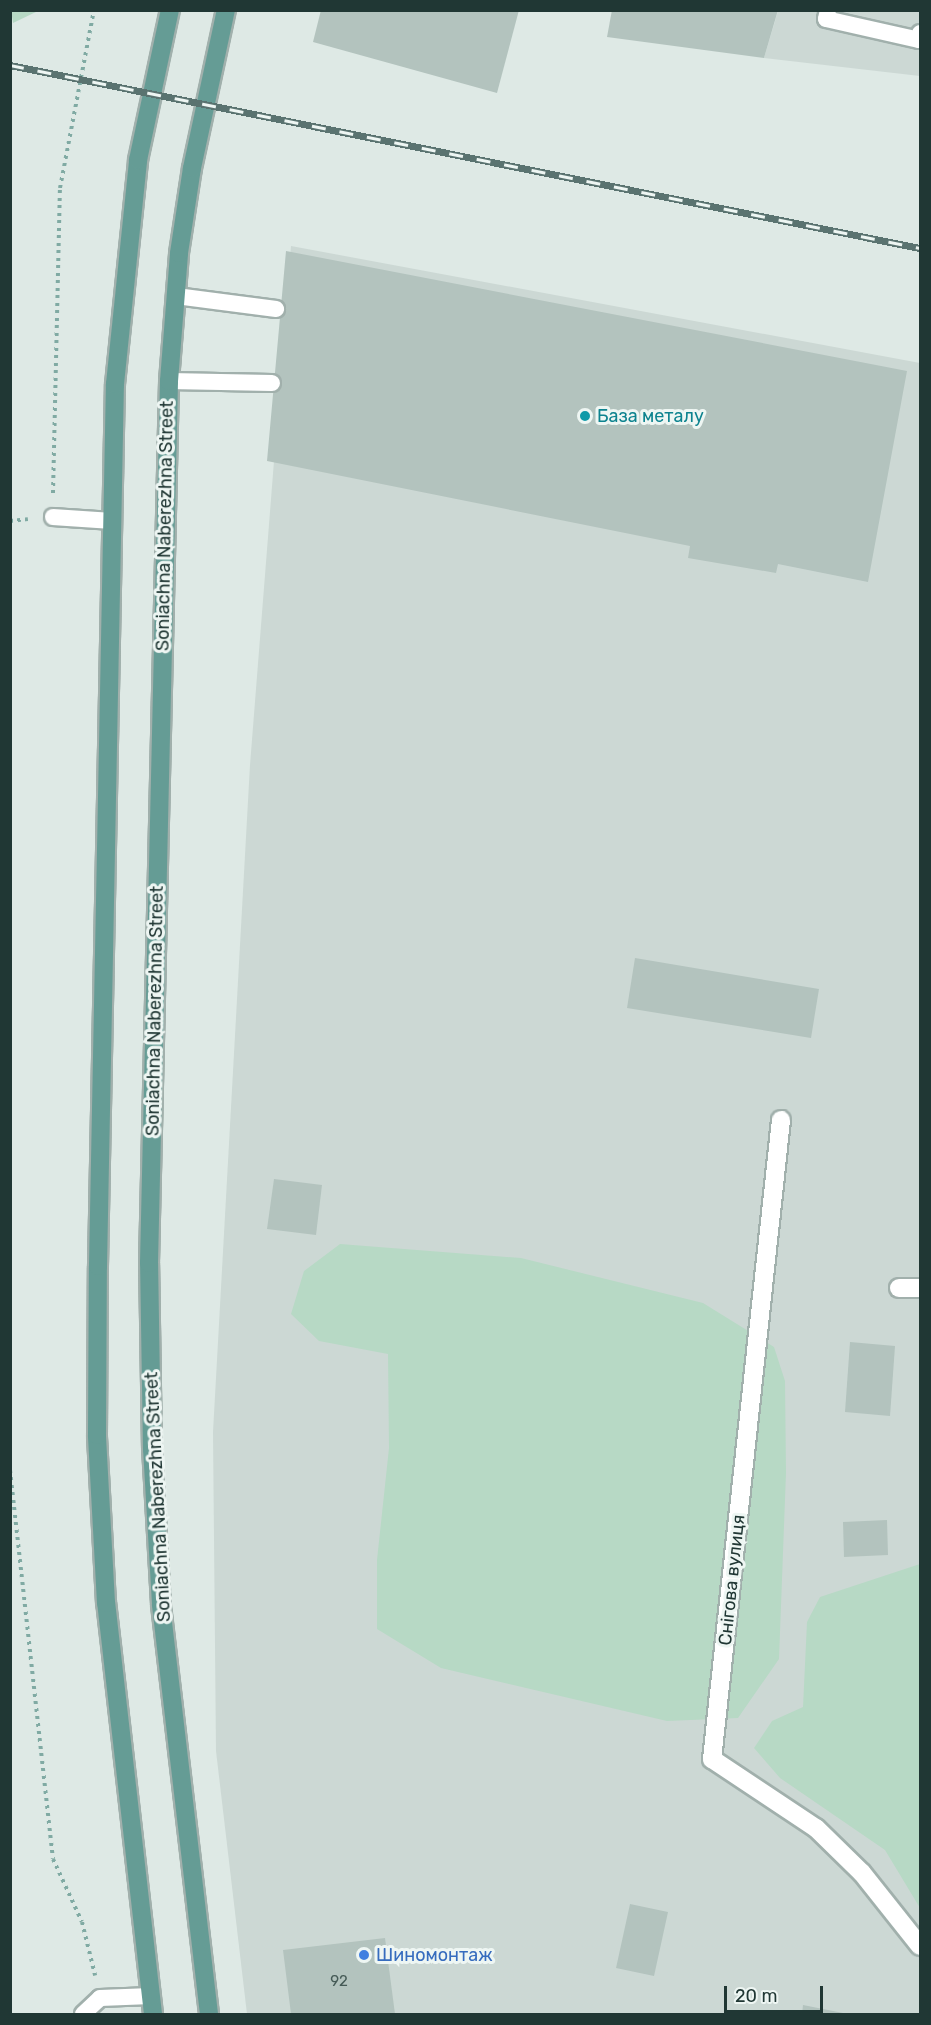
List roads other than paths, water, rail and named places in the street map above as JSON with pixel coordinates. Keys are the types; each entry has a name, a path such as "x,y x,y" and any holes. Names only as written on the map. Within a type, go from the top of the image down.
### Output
{"main road":[{"path":"152,2005 106,1603 97,1435 115,384 127,247 138,160 170,10"},
{"name":"Soniachna Naberezhna Street","path":"209,2014 161,1604 152,1449 149,1251 169,381 176,296 192,168 225,10"}],"street":[{"name":"Снігова вулиця","path":"781,1120 712,1760 816,1828 862,1873 921,1946"},
{"path":"899,1288 921,1288"}],"lane":[{"path":"828,10 826,19 919,40 921,33"},
{"path":"176,296 276,309"},
{"path":"169,381 272,383"},
{"path":"53,517 112,521"},
{"path":"83,2014 100,1998 152,2005"}],"railway":[{"path":"10,65 920,248"}],"place":[{"name":"База металу","path":"585,416"},
{"name":"Шиномонтаж","path":"364,1955"}]}
